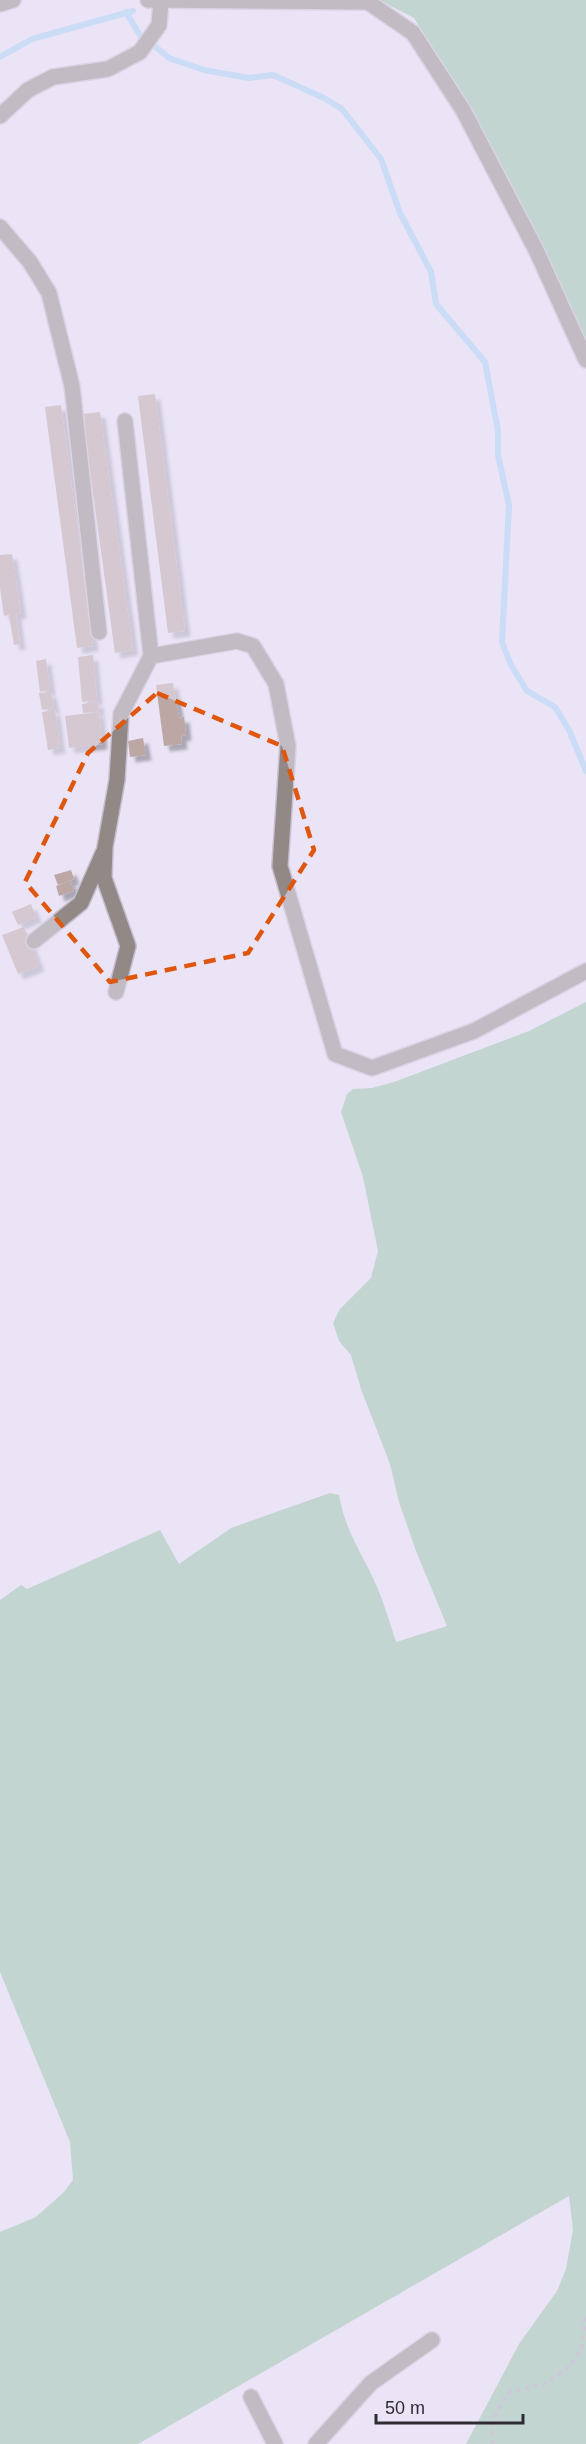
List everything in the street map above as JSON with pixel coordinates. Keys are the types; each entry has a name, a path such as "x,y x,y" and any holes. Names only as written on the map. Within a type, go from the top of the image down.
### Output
{"street":[{"path":"0,4 13,0"},
{"path":"0,116 28,90 52,77 108,69 140,52 159,25 154,1 368,2 413,33 463,110 536,250 586,360"},
{"path":"0,226 30,262 49,293 72,386 99,632"},
{"path":"116,992 128,946 104,878 105,847 117,780 121,714 151,656 124,421"},
{"path":"151,656 237,641 253,646 276,684 288,746 280,866 335,1054 372,1068 474,1031 586,971"},
{"path":"34,941 81,903 105,847"},
{"path":"316,2444 371,2383 432,2340"},
{"path":"251,2397 275,2444"}],"path":[{"path":"493,2444 492,2425 496,2411 510,2392 547,2383 562,2374 577,2358 583,2342 586,2313"}],"highlighted area":[{"path":"157,693 282,746 314,850 248,953 110,982 25,882 88,753"}],"green space":[{"path":"379,0 586,0 586,339 471,113 414,18"},
{"path":"586,1002 586,2444 466,2444 519,2344 557,2291 566,2269 573,2230 569,2196 138,2444 0,2444 0,2232 36,2217 64,2192 73,2180 70,2142 0,1972 0,1600 21,1585 27,1589 160,1530 179,1564 231,1528 330,1493 339,1495 346,1521 378,1589 396,1642 447,1626 416,1551 399,1502 390,1464 361,1389 351,1355 339,1341 333,1323 340,1309 371,1278 378,1251 363,1177 341,1112 347,1094 353,1089 372,1088 394,1082 529,1031"}],"building":[{"path":"155,394 185,631 168,633 138,396"},
{"path":"61,405 93,646 77,648 45,407"},
{"path":"100,412 133,650 115,653 82,414"},
{"path":"12,554 21,613 16,614 20,644 14,645 9,615 4,616 0,588 0,555"},
{"path":"93,655 97,700 82,702 78,657"},
{"path":"46,659 50,690 40,692 36,661"},
{"path":"173,683 179,718 184,717 186,735 181,736 182,744 164,746 156,685"},
{"path":"51,692 54,708 42,710 39,693"},
{"path":"98,702 99,711 83,713 82,704"},
{"path":"55,710 60,748 48,750 42,712"},
{"path":"99,712 102,744 69,748 65,716"},
{"path":"143,738 146,755 130,757 128,741"},
{"path":"71,870 74,879 58,885 54,875"},
{"path":"70,881 74,891 59,896 56,886"},
{"path":"31,904 36,917 18,925 12,912"},
{"path":"24,927 39,966 18,974 2,935"}],"waterway":[{"path":"0,57 32,39 133,11"},
{"path":"126,12 141,37"},
{"path":"157,48 169,58 204,70 249,78 273,75 324,98 342,109 381,159 400,213 431,272 436,304 485,362 498,431 498,455 509,505 502,642 511,665 527,691 555,707 569,730 586,771"}]}
